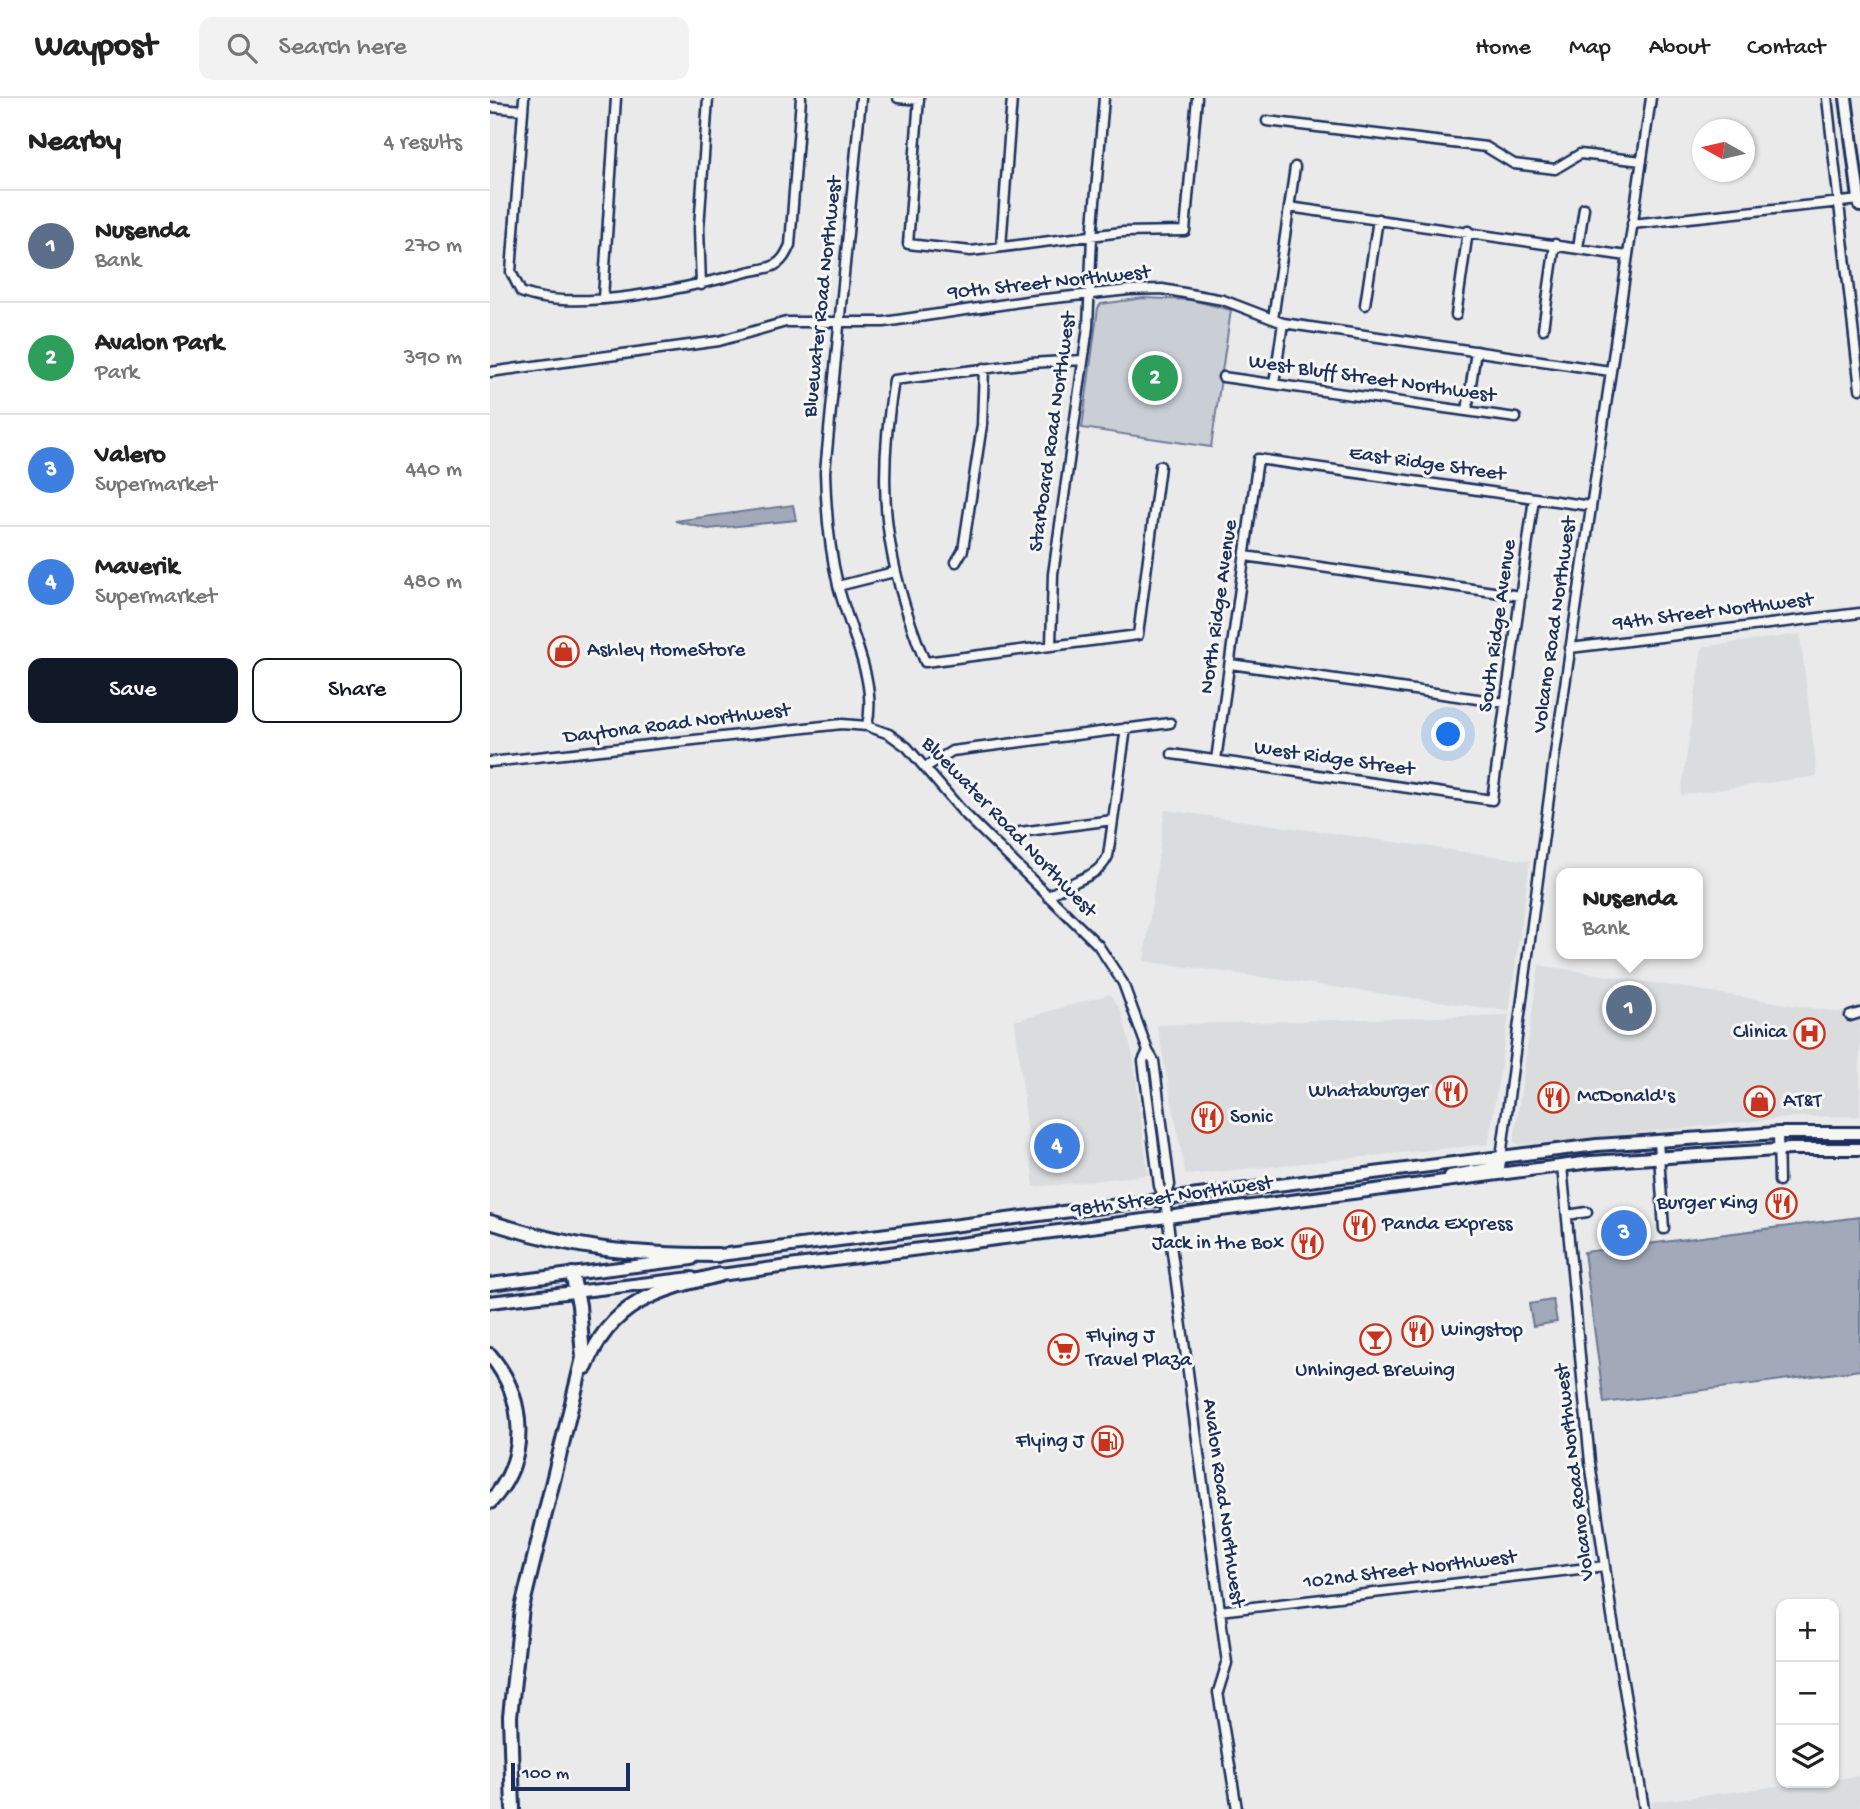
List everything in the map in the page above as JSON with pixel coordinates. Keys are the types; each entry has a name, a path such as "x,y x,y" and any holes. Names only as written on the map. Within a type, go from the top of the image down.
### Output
{"highway":[{"path":"490,1222 597,1250 640,1255 718,1255"},
{"path":"513,1809 510,1716 522,1608 583,1358 572,1274"},
{"path":"574,1401 591,1355 601,1337 630,1306 660,1290 719,1275"},
{"path":"490,1355 512,1390 520,1428 511,1469 499,1492 490,1502"}],"main road":[{"path":"1846,98 1860,206"},
{"name":"98th Street Northwest","path":"490,1284 1501,1157 1588,1152 1658,1141 1778,1133 1860,1133"},
{"name":"98th Street Northwest","path":"490,1301 1167,1219 1562,1166 1777,1150 1860,1149"},
{"path":"1527,1171 1545,1162 1588,1152"},
{"path":"1442,1183 1455,1174 1499,1167 1501,1157"}],"street":[{"path":"524,98 511,272 521,292 532,297 575,300 701,285 774,265 786,256 790,245 801,98"},
{"path":"603,298 616,98"},
{"path":"701,285 699,228 708,98"},
{"name":"Bluewater Road Northwest","path":"861,98 825,472 830,544 838,586 869,681 871,700 867,726 898,740 926,767 962,811 1098,945 1116,974 1154,1061 1170,1185 1165,1200"},
{"path":"898,98 919,99 908,244 971,251 1139,231 1185,231 1197,98"},
{"path":"1001,247 1012,98"},
{"name":"Starboard Road Northwest","path":"1051,645 1053,574 1083,360 1104,98"},
{"name":"Volcano Road Northwest","path":"1501,1157 1609,371 1651,98"},
{"path":"1827,98 1841,202 1860,389"},
{"path":"490,107 523,110"},
{"path":"1267,121 1486,146 1514,164 1555,169 1580,154 1642,161"},
{"path":"1273,319 1295,167"},
{"path":"1632,224 1860,200"},
{"path":"1290,206 1627,256"},
{"path":"1578,248 1584,208"},
{"path":"1365,305 1378,219"},
{"path":"1456,315 1468,231"},
{"path":"1543,329 1555,244"},
{"name":"90th Street Northwest","path":"490,372 719,341 786,322 884,322 1129,290 1187,292 1223,300 1283,323 1609,371"},
{"path":"1274,384 1283,323"},
{"path":"1467,411 1476,351"},
{"path":"1083,360 984,368 894,380 883,464 887,537 908,619 925,662 1138,635 1160,466"},
{"path":"956,562 963,550 982,425 984,368"},
{"name":"West Bluff Street Northwest","path":"1223,377 1516,418"},
{"name":"East Ridge Street","path":"1258,459 1591,506"},
{"name":"North Ridge Avenue","path":"1216,760 1258,459"},
{"name":"South Ridge Avenue","path":"1492,800 1534,498"},
{"path":"1245,556 1521,596"},
{"path":"838,586 894,572"},
{"name":"94th Street Northwest","path":"1570,648 1860,613"},
{"path":"1230,664 1506,703"},
{"path":"926,767 952,751 1170,723"},
{"name":"Daytona Road Northwest","path":"490,762 842,724 867,726"},
{"path":"1048,897 1064,885 1094,875 1103,867 1108,856 1126,729"},
{"name":"West Ridge Street","path":"1172,754 1492,800"},
{"path":"1020,832 1113,820"},
{"path":"1850,1016 1860,1013"},
{"path":"1778,1133 1779,1181"},
{"path":"1658,1141 1664,1229"},
{"path":"1562,1166 1588,1152"},
{"name":"Volcano Road Northwest","path":"1562,1166 1590,1462 1644,1809"},
{"name":"Avalon Road Northwest","path":"1165,1200 1227,1663 1218,1692 1237,1809"},
{"path":"1567,1215 1587,1212"},
{"name":"102nd Street Northwest","path":"1219,1611 1605,1566"}],"shaded area":[{"path":"1144,298 1191,300 1231,310 1211,447 1082,428 1098,308 1101,304"},
{"path":"1800,634 1817,776 1681,795 1702,647"},
{"path":"1165,810 1530,861 1509,1011 1144,961"},
{"path":"1539,965 1837,1012 1860,1009 1860,1116 1794,1117 1520,1145 1514,1141"},
{"path":"1110,994 1121,1011 1133,1056 1148,1175 1034,1187 1015,1021"},
{"path":"1509,1015 1488,1144 1186,1175 1157,1025"},
{"path":"1860,1776 1860,1809 1653,1809 1652,1802 1776,1787 1839,1788 1839,1778"}],"water":[{"path":"793,505 796,520 708,529 675,521"},
{"path":"1860,1217 1860,1370 1604,1403 1584,1252"},
{"path":"1553,1300 1557,1322 1533,1326 1529,1304"}],"place":[{"name":"Avalon Park","path":"1155,378"},
{"name":"Ashley HomeStore","path":"564,651"},
{"name":"Nusenda","path":"1629,1008"},
{"name":"Clinica","path":"1810,1033"},
{"name":"Whataburger","path":"1451,1092"},
{"name":"McDonald's","path":"1554,1097"},
{"name":"AT&T","path":"1760,1102"},
{"name":"Sonic","path":"1207,1118"},
{"name":"Maverik","path":"1057,1146"},
{"name":"Burger King","path":"1781,1204"},
{"name":"Panda Express","path":"1359,1225"},
{"name":"Valero","path":"1624,1233"},
{"name":"Jack in the Box","path":"1307,1244"},
{"name":"Wingstop","path":"1418,1331"},
{"name":"Unhinged Brewing","path":"1375,1339"},
{"name":"Flying J Travel Plaza","path":"1063,1349"},
{"name":"Flying J","path":"1107,1442"}]}
